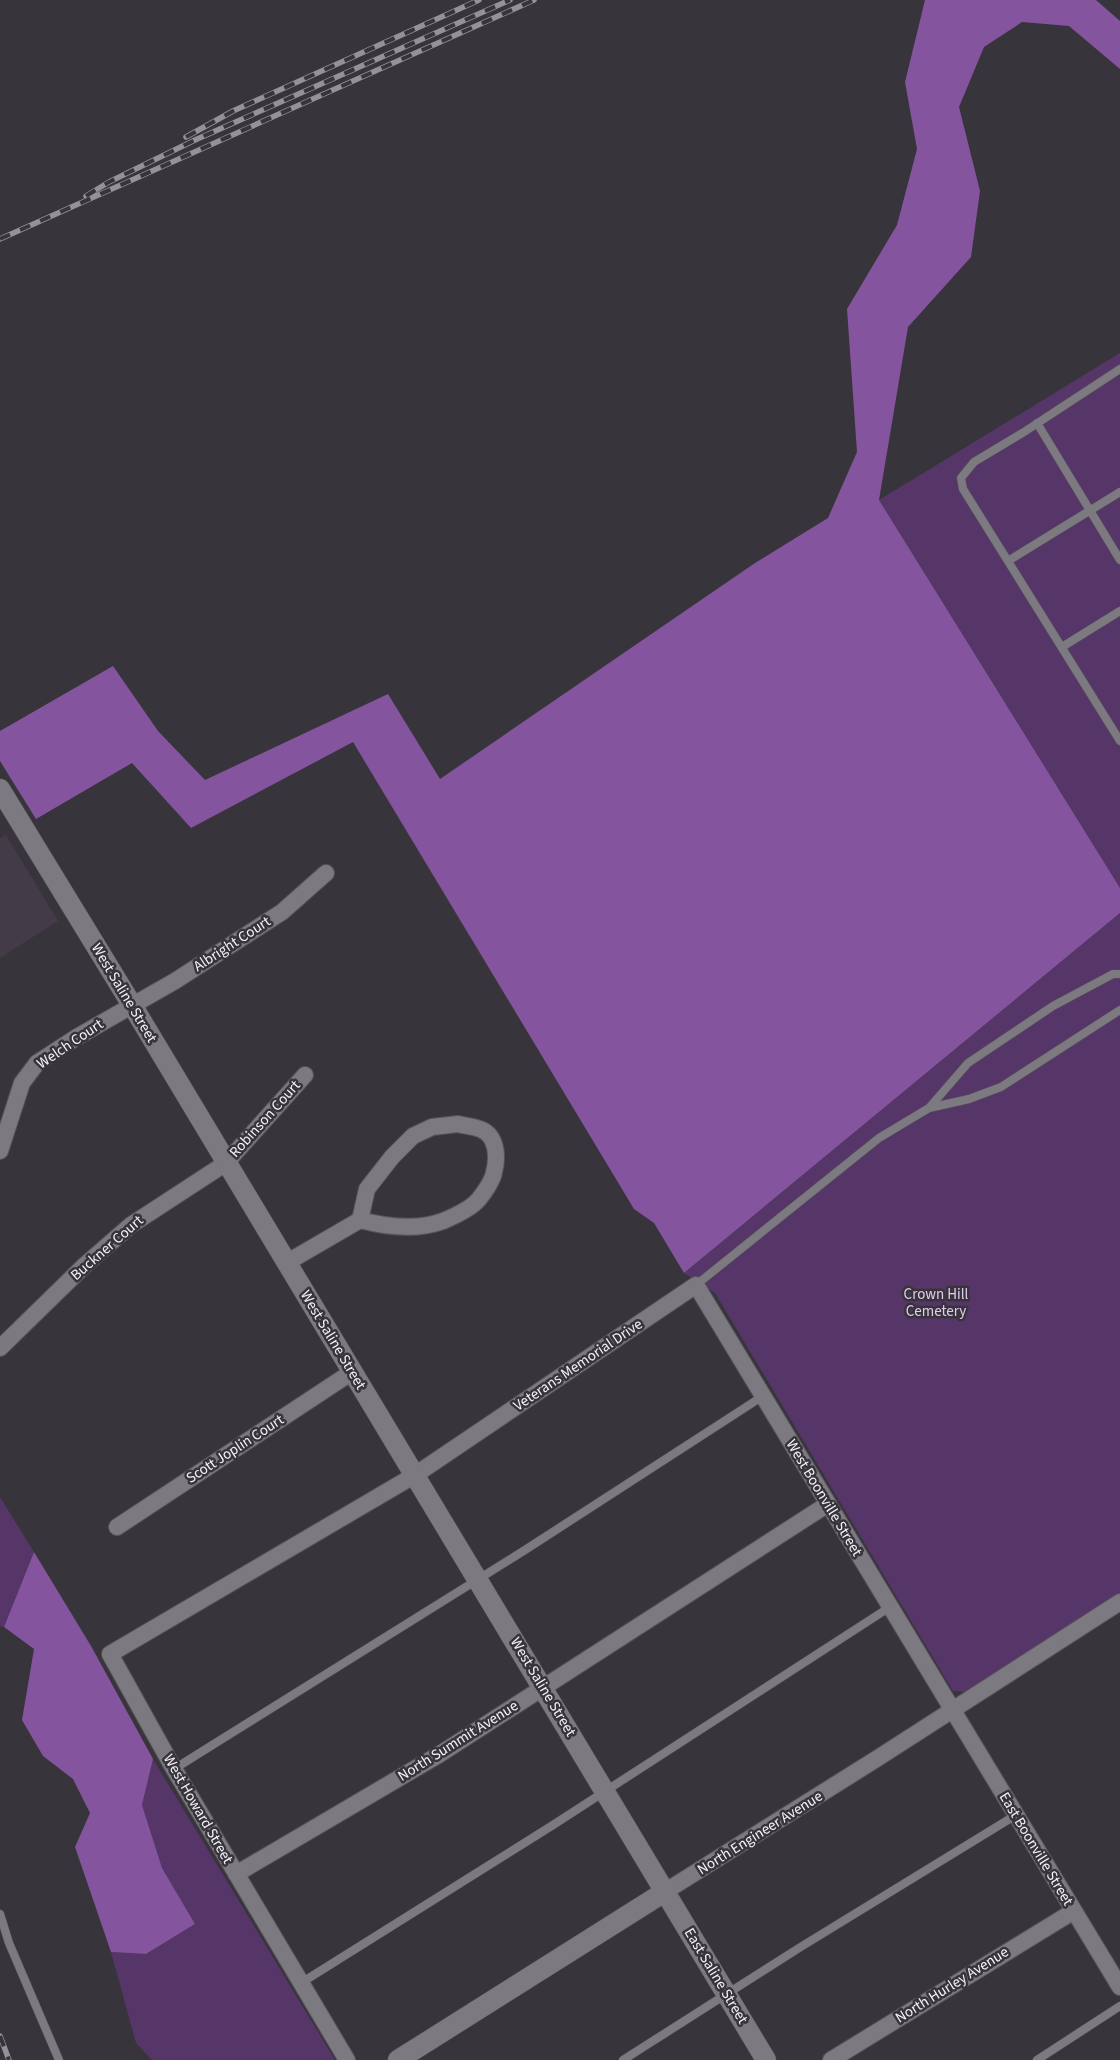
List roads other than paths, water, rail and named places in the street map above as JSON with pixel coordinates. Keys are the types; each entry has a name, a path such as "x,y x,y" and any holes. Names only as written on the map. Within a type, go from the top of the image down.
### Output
{"street":[{"name":"West Saline Street","path":"0,789 666,1892"},
{"name":"Albright Court","path":"132,1005 175,981 282,912 326,873"},
{"name":"Welch Court","path":"0,1151 22,1083 37,1063 77,1036 132,1005"},
{"name":"Robinson Court","path":"226,1163 305,1075"},
{"path":"286,1263 360,1220 385,1227 419,1226 442,1221 464,1211 479,1200 494,1174 496,1157 493,1139 482,1129 458,1124 432,1127 413,1136 392,1157 367,1189 360,1220"},
{"name":"Buckner Court","path":"0,1348 131,1224 226,1163"},
{"name":"West Boonville Street","path":"696,1285 952,1711"},
{"name":"Veterans Memorial Drive","path":"208,1596 415,1475 696,1285"},
{"name":"Scott Joplin Court","path":"117,1527 352,1372"},
{"name":"North Summit Avenue","path":"236,1874 440,1754 828,1504"},
{"name":"West Howard Street","path":"208,1596 110,1654 174,1769 347,2060"},
{"name":"North Engineer Avenue","path":"398,2060 952,1711 1120,1602"},
{"name":"East Boonville Street","path":"952,1711 1120,1987"},
{"name":"East Saline Street","path":"666,1892 766,2060"},
{"name":"North Hurley Avenue","path":"831,2060 1074,1911"}],"lane":[{"path":"1119,372 974,462 960,478 963,489 1119,738"},
{"path":"1037,424 1120,560"},
{"path":"1008,561 1120,492"},
{"path":"1062,647 1120,612"},
{"name":"Veterans Memorial Drive","path":"696,1285 879,1138 929,1108 968,1063 1053,1006 1113,974 1120,974"},
{"name":"Veterans Memorial Drive","path":"929,1108 970,1099 1001,1087 1120,1010"},
{"path":"174,1769 478,1579 763,1396"},
{"path":"301,1983 606,1791 890,1607"},
{"path":"624,2060 1016,1815"},
{"path":"0,1914 9,1943 59,2060"},
{"path":"1036,2060 1120,2006"}],"railway":[{"path":"186,137 233,111 479,0"},
{"path":"86,196 109,182 195,140 510,0"},
{"path":"0,239 534,0"},
{"path":"0,2036 9,2060"}],"park label":[{"name":"Crown Hill Cemetery","path":"936,1302"}]}
